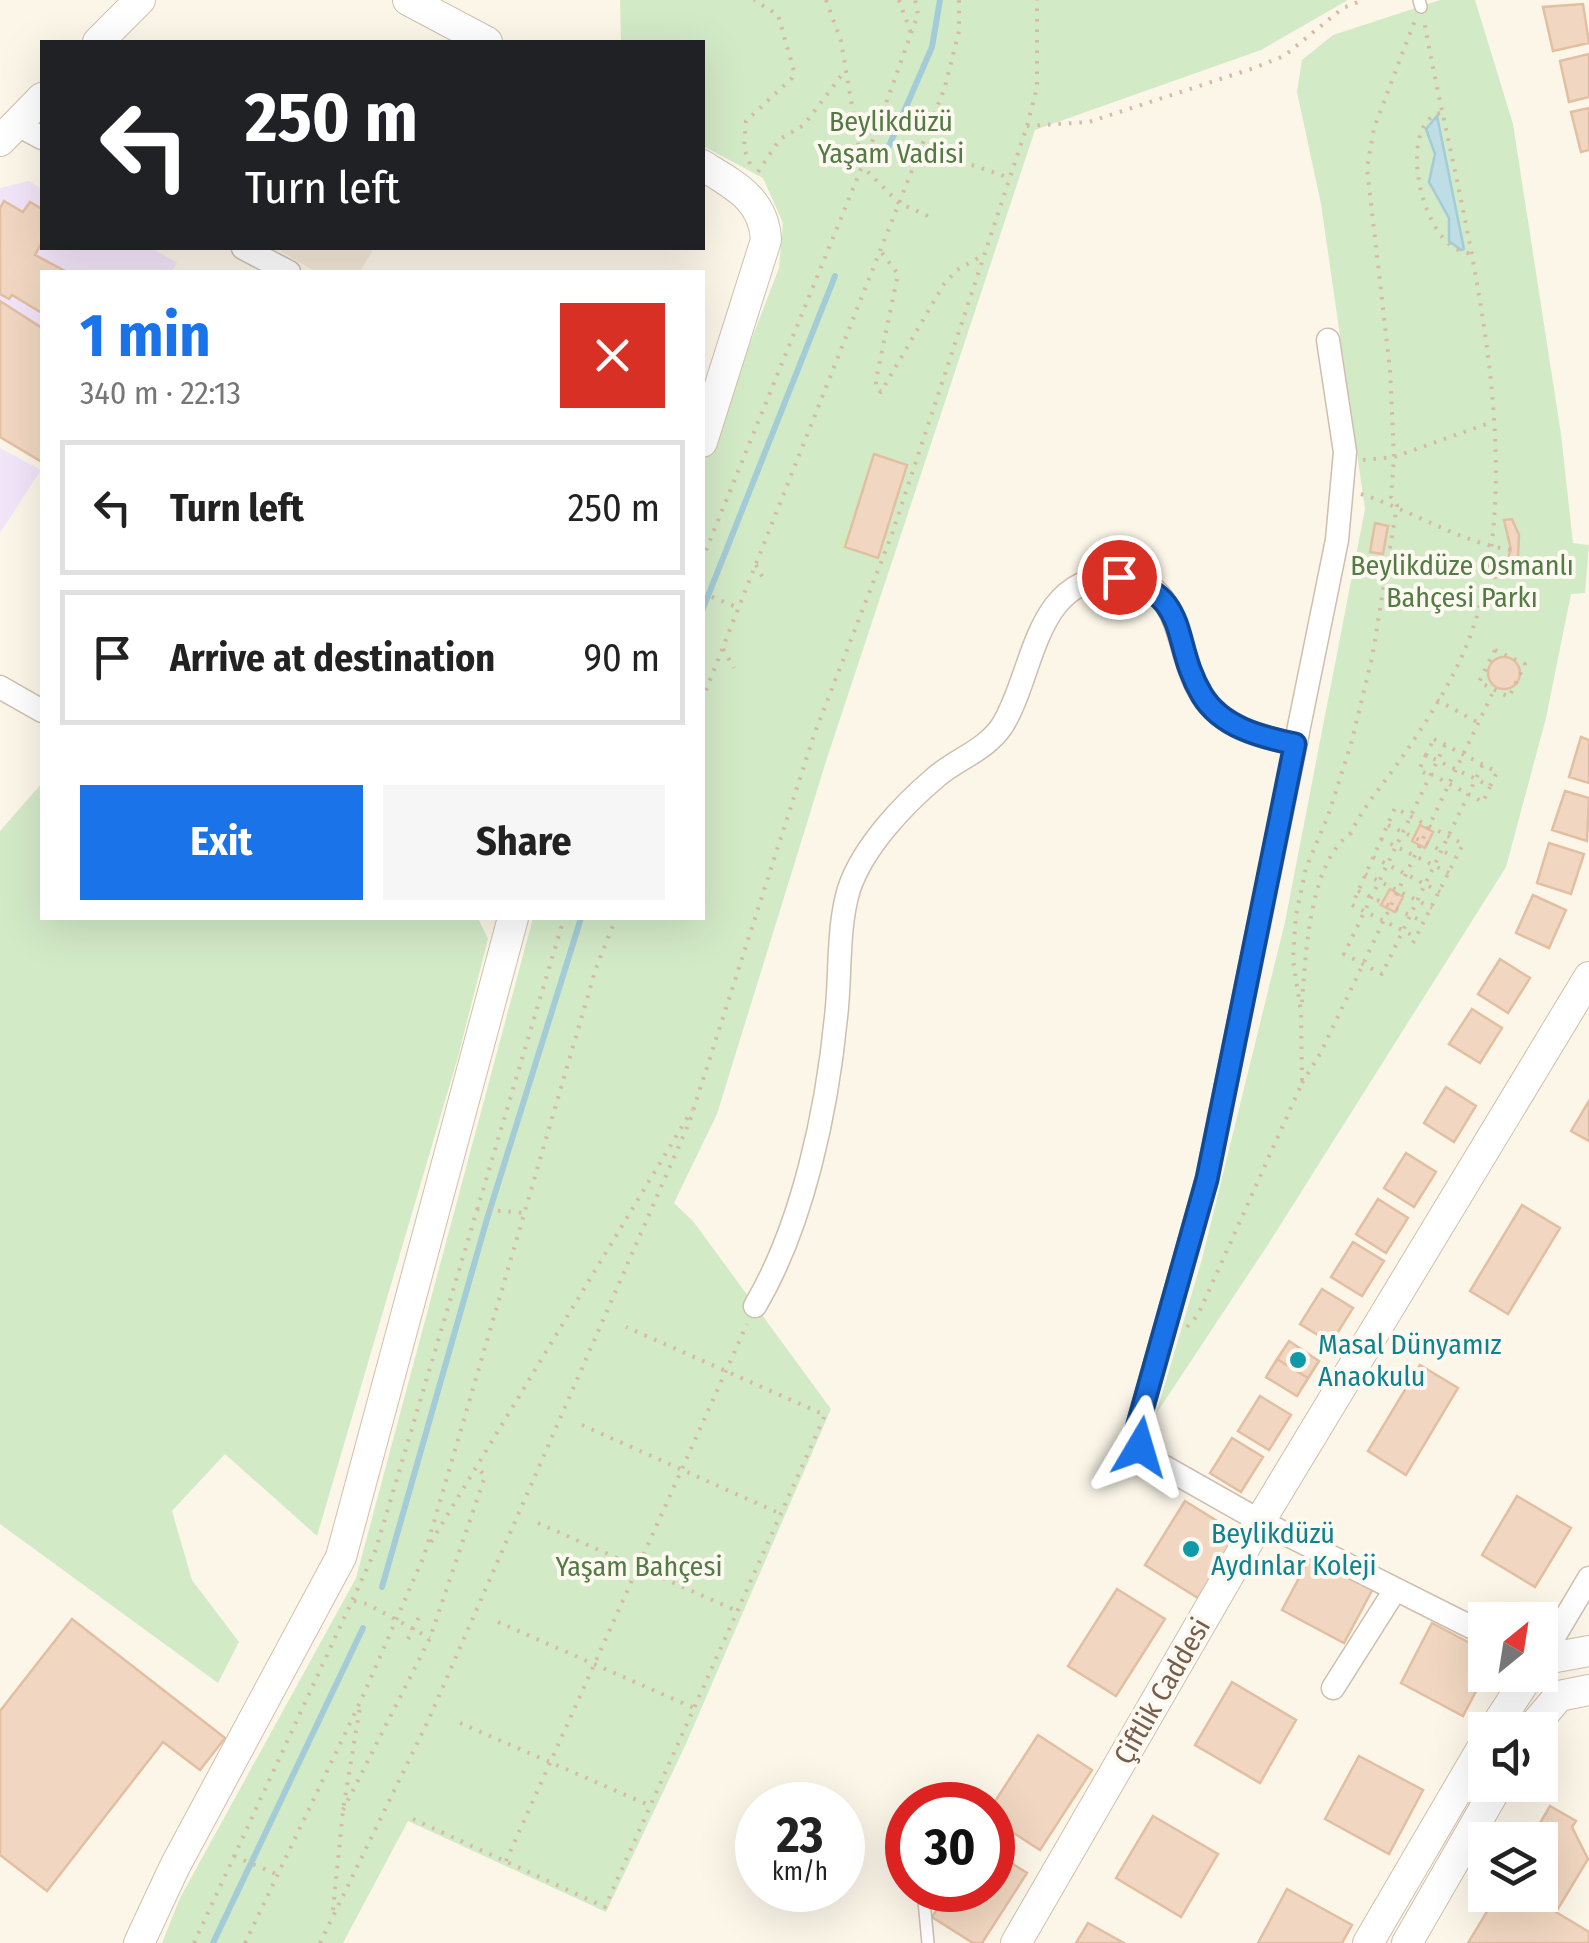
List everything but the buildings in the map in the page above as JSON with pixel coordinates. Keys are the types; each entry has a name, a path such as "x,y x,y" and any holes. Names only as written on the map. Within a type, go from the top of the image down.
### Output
{"street":[{"path":"100,40 140,0"},
{"path":"408,0 482,40"},
{"path":"20,134 40,101"},
{"path":"705,167 758,205 765,221 766,240 705,433"},
{"path":"247,250 285,270"},
{"path":"1328,340 1345,452 1338,540 1207,1179 1136,1432 1140,1447 1154,1461 1260,1521 1468,1626"},
{"path":"755,1306 778,1266 822,1116 850,888 890,823 937,776 986,744 1001,728 1023,682 1032,645 1060,599 1097,580 1119,577 1146,584 1166,600 1202,696 1227,720 1257,736 1295,744"},
{"path":"0,687 40,709"},
{"path":"139,1943 174,1866 341,1557 512,920"},
{"name":"Çiftlik Caddesi","path":"1016,1943 1260,1521 1589,977"},
{"path":"1558,1629 1589,1578"},
{"path":"1332,1688 1395,1590"},
{"path":"1558,1656 1589,1651"},
{"path":"1551,1712 1574,1693"},
{"path":"1368,1943 1468,1773"},
{"path":"1407,1943 1488,1802"}],"lane":[{"path":"924,1912 928,1943"}],"path":[{"path":"754,0 778,15 794,72 746,120 744,148 754,177"},
{"path":"826,0 841,41 862,166 899,203 928,216"},
{"path":"899,0 911,34"},
{"path":"705,553 862,166 918,14 916,0"},
{"path":"705,693 945,86 960,31 959,0"},
{"path":"320,1943 428,1721 697,1102 814,736 892,534 1027,126 1037,86 1037,0"},
{"path":"1027,126 1089,122 1254,68 1284,56 1343,8 1363,0"},
{"path":"1302,1083 1301,1012 1313,904 1338,843 1352,833 1438,700 1473,629 1490,547 1494,491 1489,364 1420,3"},
{"path":"1301,1012 1293,960 1296,916 1306,868 1352,744 1372,658 1397,506 1391,497 1394,456 1390,370 1368,168 1374,128 1420,3"},
{"path":"750,164 755,175 780,139 804,126 844,72"},
{"path":"1440,112 1428,118 1422,129 1419,183 1442,238 1456,252 1469,253"},
{"path":"922,148 1010,178"},
{"path":"882,253 898,274 876,380 876,389 881,392 944,284 957,270 981,256"},
{"path":"1358,461 1394,456 1493,422"},
{"path":"1341,488 1397,506 1490,547 1511,550"},
{"path":"756,564 765,582"},
{"path":"705,594 739,608"},
{"path":"723,649 734,668"},
{"path":"1495,650 1525,664 1509,697 1494,690 1479,682 1495,650"},
{"path":"1180,1333 1198,1315 1302,1083 1494,690"},
{"path":"1438,700 1478,723"},
{"path":"1434,739 1445,745 1497,772 1484,802 1419,770 1434,739"},
{"path":"1445,745 1344,954 1382,974 1483,764"},
{"path":"1426,755 1490,786"},
{"path":"1395,808 1463,844 1414,940 1404,930 1352,905 1388,825 1395,808"},
{"path":"1388,825 1456,858"},
{"path":"1381,839 1449,873"},
{"path":"1373,857 1440,892"},
{"path":"1365,874 1432,908"},
{"path":"1358,891 1424,922"},
{"path":"245,1943 362,1698 424,1556 596,968 615,920"},
{"path":"424,1556 697,1102"},
{"path":"480,1190 477,1211 525,1213"},
{"path":"506,1861 755,1306"},
{"path":"413,1819 606,1907 825,1414 626,1327"},
{"path":"582,1425 781,1514"},
{"path":"343,1810 430,1638 485,1476 476,1466"},
{"path":"538,1523 738,1610"},
{"path":"354,1601 430,1638"},
{"path":"408,1639 419,1617"},
{"path":"498,1622 694,1708"},
{"path":"333,1915 343,1810 362,1698"},
{"path":"460,1723 651,1806"},
{"path":"234,1856 277,1875"}],"shaded area":[{"path":"29,181 40,188 40,250 155,250 177,263 172,270 40,270 40,327 0,302 0,188"},
{"path":"278,250 373,250 361,270 313,270"},
{"path":"0,448 40,472 0,533"}],"green space":[{"name":"Beylikdüzü Yaşam Vadisi","path":"620,0 1348,0 1261,50 1035,130 828,755 717,1114 674,1203 693,1221 831,1409 685,1746 606,1912 408,1821 343,1943 162,1943 180,1898 356,1578 532,920 705,920 705,460 779,268 783,223 763,178 705,147 705,40 621,40"},
{"name":"Beylikdüze Osmanlı Bahçesi Parkı","path":"1440,0 1475,0 1513,124 1561,434 1573,543 1589,545 1585,593 1571,594 1546,718 1506,867 1269,1243 1156,1414 1202,1259 1285,922 1365,509 1321,204 1297,92 1302,60 1333,35"},
{"path":"40,785 40,920 479,920 488,939 458,1057 317,1536 225,1454 172,1511 192,1580 239,1642 218,1683 0,1524 0,831"}],"water":[{"path":"1437,116 1464,249 1461,250 1449,241 1449,218 1429,182 1435,154 1426,129"}],"waterway":[{"path":"889,146 932,47 940,0"},
{"path":"705,603 835,276"},
{"path":"382,1587 487,1219 580,920"},
{"path":"213,1943 363,1628"}],"place":[{"name":"Masal Dünyamız Anaokulu","path":"1298,1360"},
{"name":"Beylikdüzü Aydınlar Koleji","path":"1191,1549"}],"route":[{"path":"1119,577 1146,584 1166,600 1202,696 1227,720 1257,736 1295,744 1207,1179 1136,1432 1140,1447"}],"park label":[{"name":"Yaşam Bahçesi","path":"639,1566"}]}
